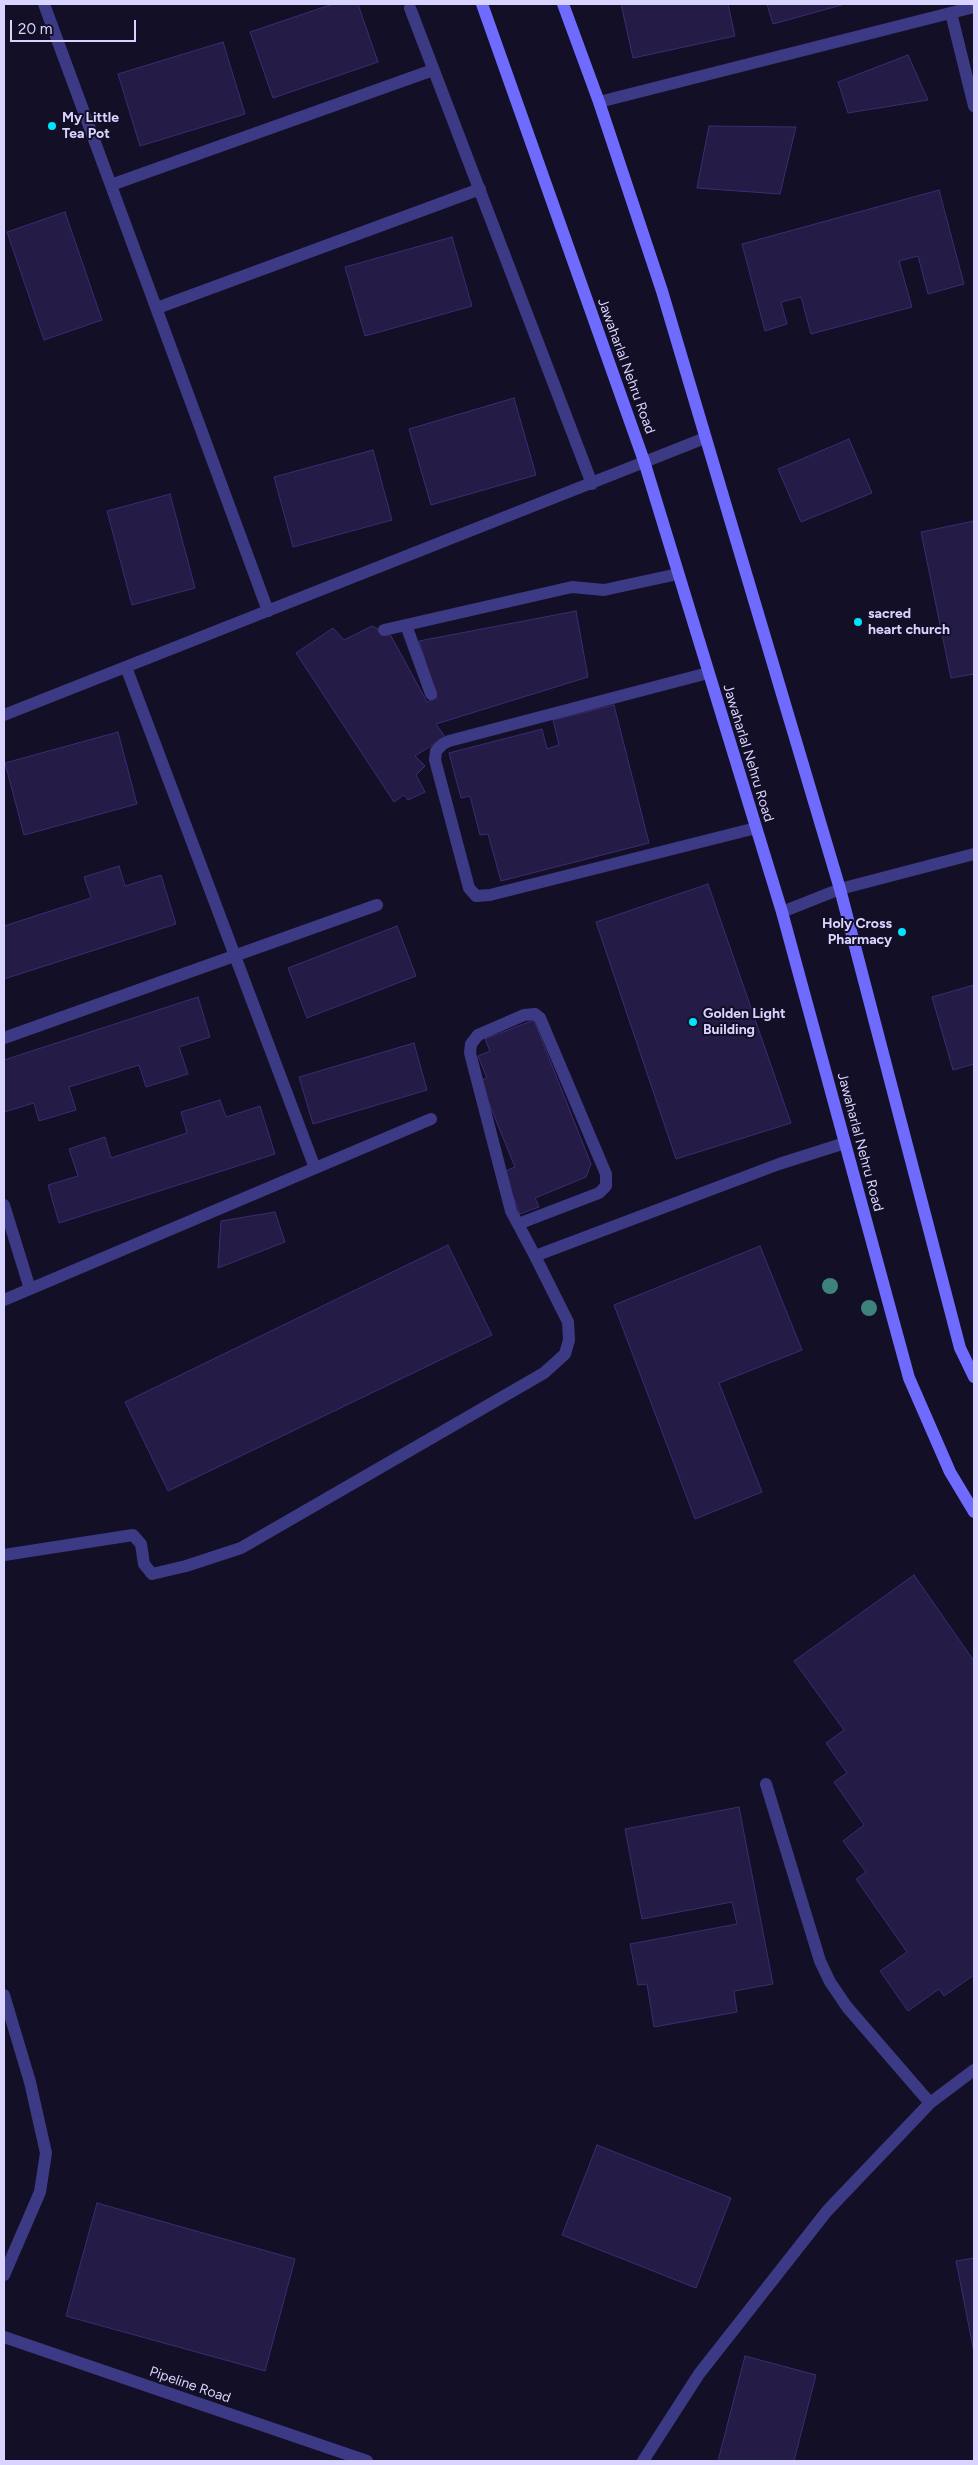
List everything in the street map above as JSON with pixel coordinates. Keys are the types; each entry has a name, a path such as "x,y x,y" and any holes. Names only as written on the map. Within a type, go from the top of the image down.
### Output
{"main road":[{"name":"Jawaharlal Nehru Road","path":"482,4 644,461 782,912 909,1378 950,1472 974,1512"},
{"path":"563,4 600,102 662,291 840,889 960,1348 974,1377"}],"street":[{"path":"44,4 268,611"},
{"path":"410,8 592,484"},
{"path":"600,102 974,8"},
{"path":"951,13 974,106"},
{"path":"111,185 433,70"},
{"path":"157,308 480,189"},
{"path":"4,715 705,438"},
{"path":"384,630 572,587 604,590 678,574"},
{"path":"406,625 430,694"},
{"path":"126,667 315,1168"},
{"path":"708,673 449,740 443,744 436,751 435,760 469,888 476,896 490,895 756,828"},
{"path":"782,912 840,889 974,854"},
{"path":"4,1038 377,905"},
{"path":"4,1555 133,1535 140,1544 144,1564 152,1574 186,1566 241,1548 544,1373 565,1354 569,1340 568,1322 511,1211 470,1053 471,1044 478,1036 524,1015 535,1014 540,1018 606,1174 606,1186 598,1193 518,1224"},
{"path":"4,1300 431,1119"},
{"path":"535,1256 779,1164 845,1143"},
{"path":"4,1205 30,1289"},
{"path":"766,1784 820,1961 830,1982 847,2007 930,2103"},
{"path":"4,1995 30,2082 46,2153 40,2192 4,2275"},
{"path":"643,2461 699,2374 827,2211 930,2103 974,2070"},
{"name":"Pipeline Road","path":"4,2337 367,2461"}],"building":[{"path":"333,4 358,4 378,62 273,98 250,32"},
{"path":"621,4 728,4 735,36 633,58"},
{"path":"767,4 845,4 773,24"},
{"path":"223,42 245,114 140,146 118,74"},
{"path":"908,55 928,100 848,113 838,82"},
{"path":"709,126 796,127 780,194 697,188"},
{"path":"939,190 964,284 928,294 918,256 899,261 912,307 811,334 801,297 781,302 787,324 765,331 742,244"},
{"path":"65,212 102,320 44,340 7,232"},
{"path":"452,237 472,306 365,336 345,267"},
{"path":"514,398 536,475 431,505 409,429"},
{"path":"849,439 872,493 801,522 778,469"},
{"path":"373,450 392,520 293,547 274,477"},
{"path":"170,494 195,588 132,605 107,511"},
{"path":"974,521 974,674 951,678 921,532"},
{"path":"576,611 588,677 436,724 445,737 415,756 425,766 416,775 425,792 408,800 404,795 394,802 296,653 333,628 344,640 372,626 391,636 427,702 437,698 419,641"},
{"path":"614,705 649,843 501,881 488,834 480,835 470,796 461,798 449,753 542,729 547,749 559,745 553,720"},
{"path":"118,732 137,804 24,835 5,763"},
{"path":"119,866 125,886 161,875 176,924 4,979 4,926 91,898 84,877"},
{"name":"Golden Light Building","path":"708,884 791,1123 676,1159 596,922"},
{"path":"397,926 416,976 307,1018 288,968"},
{"path":"974,985 974,1064 953,1070 932,997"},
{"path":"198,997 210,1037 179,1047 188,1074 146,1087 139,1065 69,1087 76,1110 39,1121 34,1103 4,1112 4,1060"},
{"path":"534,1020 591,1164 586,1177 535,1198 539,1207 520,1214 503,1172 515,1167 480,1081 487,1078 478,1056 490,1051 485,1039"},
{"path":"414,1043 427,1090 313,1124 299,1077"},
{"path":"220,1100 226,1117 260,1106 275,1154 59,1223 48,1185 78,1176 69,1149 105,1137 111,1158 187,1133 181,1112"},
{"path":"275,1212 285,1242 218,1268 221,1221"},
{"path":"448,1245 492,1335 168,1491 125,1402"},
{"path":"760,1246 802,1350 719,1383 762,1492 695,1519 614,1305"},
{"path":"914,1575 974,1661 974,1975 944,1996 939,1989 908,2011 880,1971 907,1952 856,1879 866,1872 843,1841 864,1825 834,1782 847,1773 826,1743 844,1730 794,1661"},
{"path":"739,1807 773,1984 734,1991 737,2012 654,2027 647,1984 638,1985 630,1944 737,1924 732,1902 642,1919 625,1829"},
{"path":"597,2145 731,2198 696,2288 562,2235"},
{"path":"97,2203 295,2259 265,2371 66,2316"},
{"path":"974,2258 974,2352 956,2261"},
{"path":"745,2356 816,2375 794,2461 718,2461"}],"place":[{"name":"My Little Tea Pot","path":"52,126"},
{"name":"sacred heart church","path":"858,622"},
{"name":"Holy Cross Pharmacy","path":"902,932"},
{"name":"Golden Light Building","path":"693,1022"}]}
